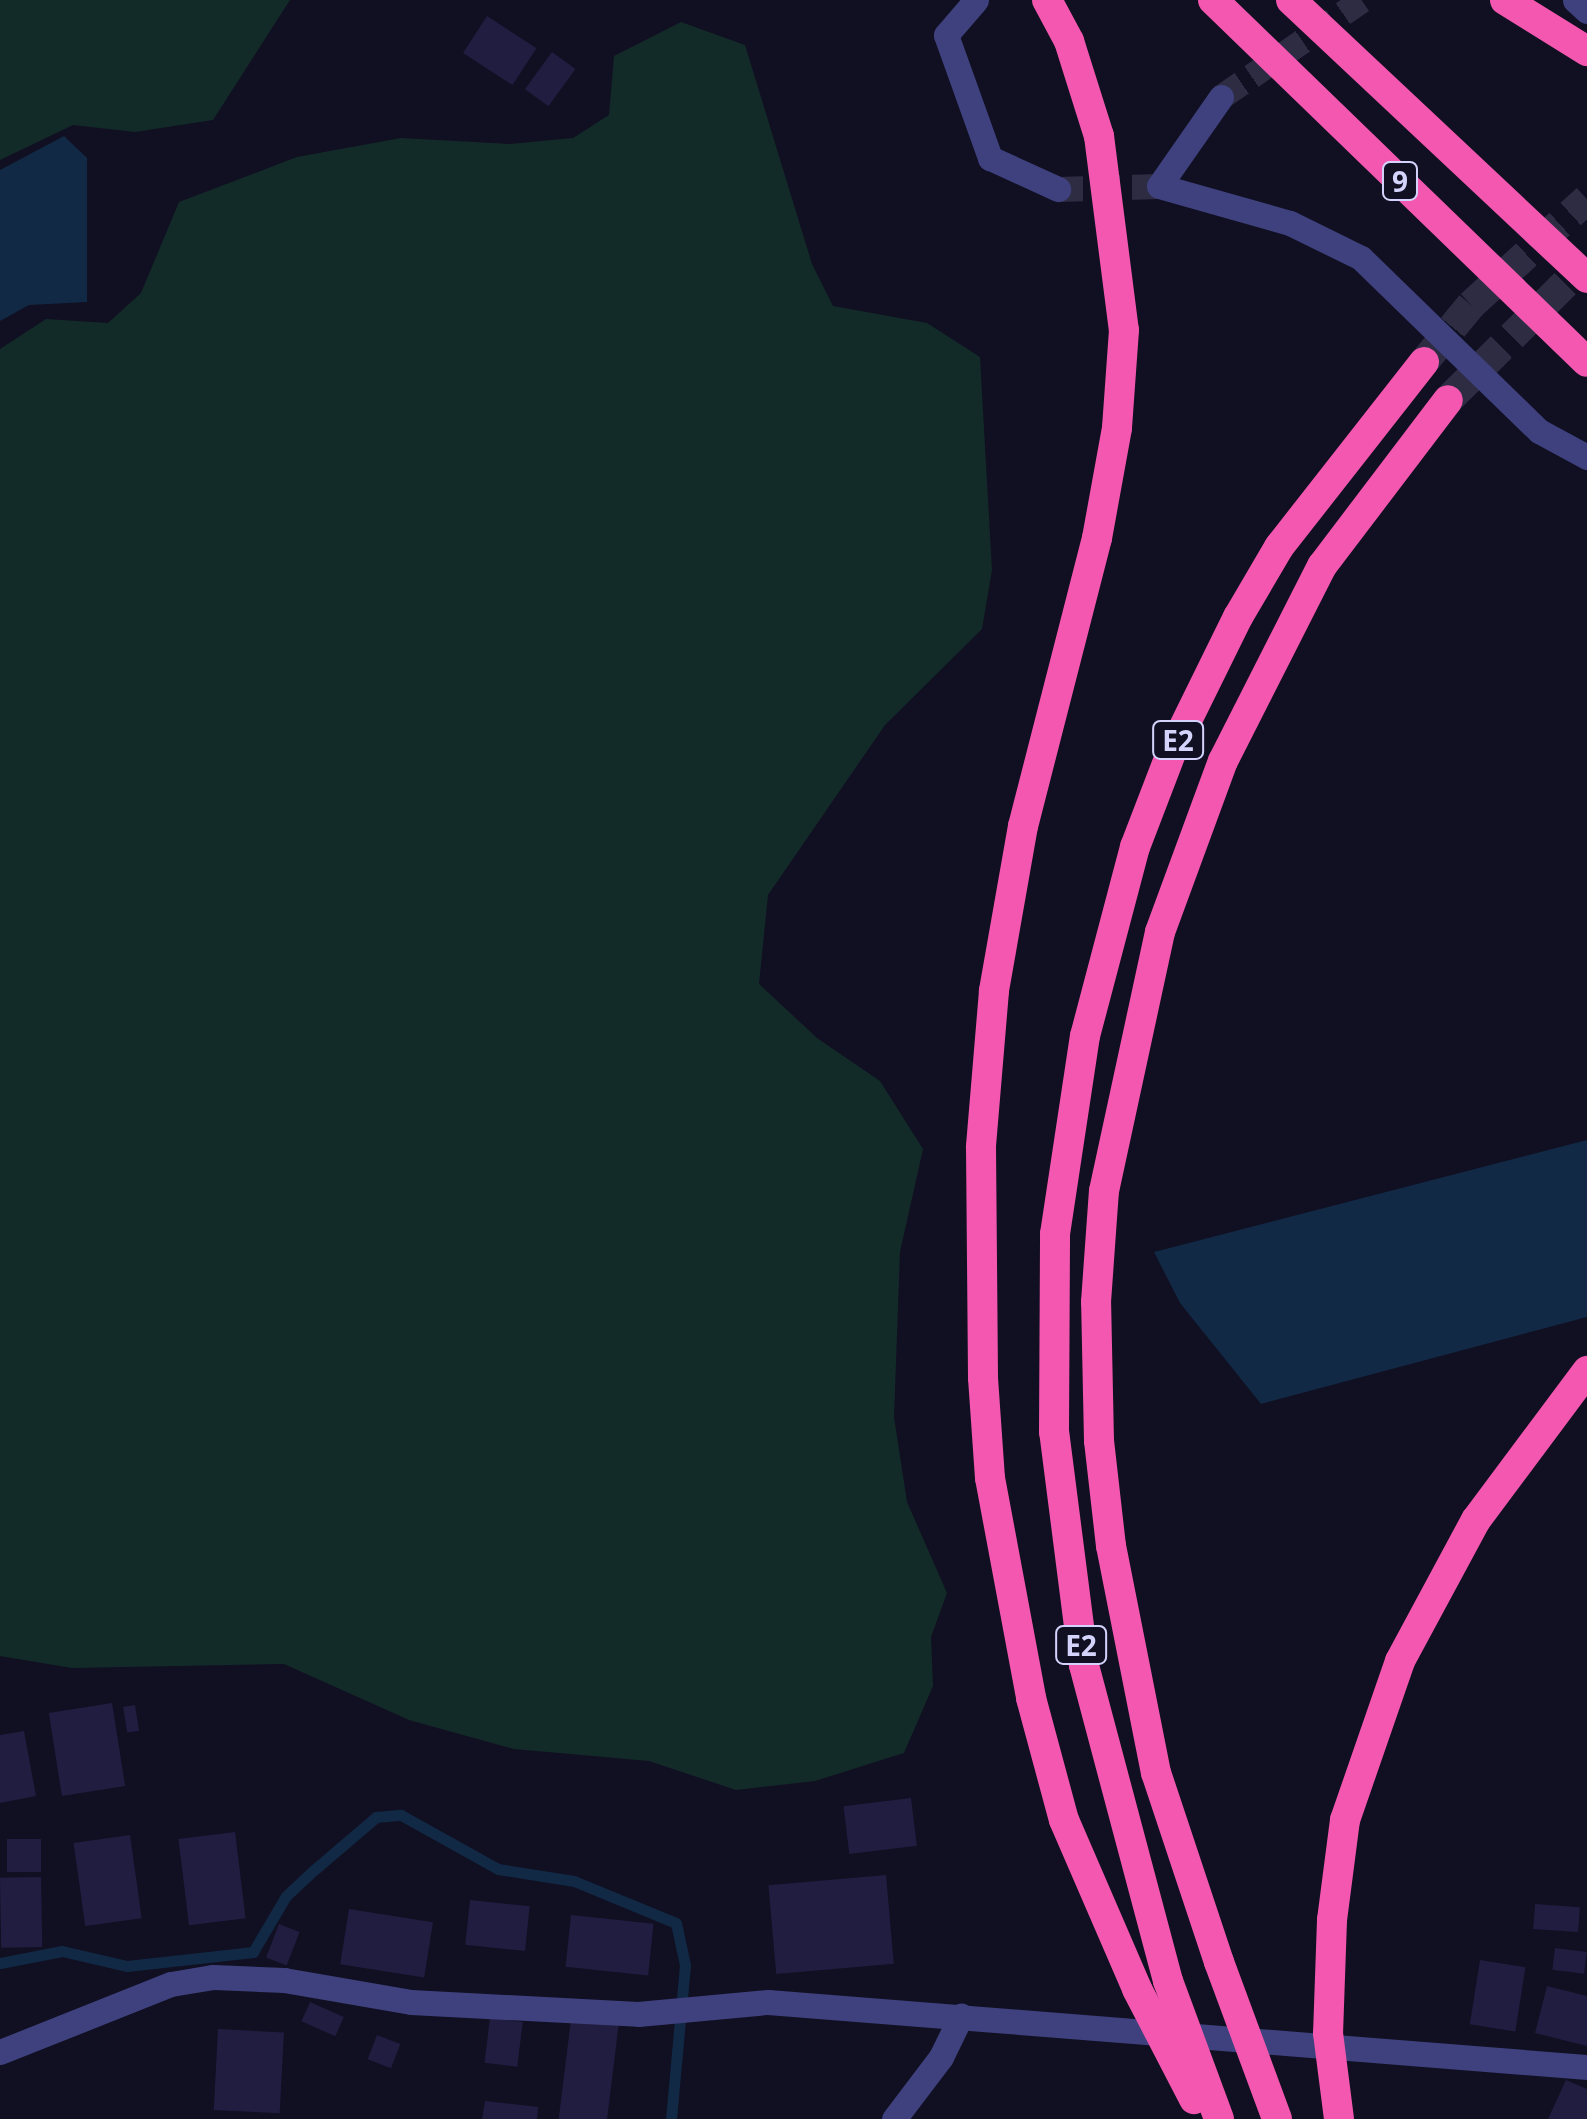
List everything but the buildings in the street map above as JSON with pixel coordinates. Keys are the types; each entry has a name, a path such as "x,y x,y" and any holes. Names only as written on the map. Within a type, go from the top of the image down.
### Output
{"highway":[{"path":"1047,0 1068,41 1099,136 1124,330 1117,428 1097,538 1023,826 1007,918 982,1148 981,1315 990,1478 1031,1698 1064,1820 1137,1989 1205,2119"},
{"name":"9","path":"1213,0 1587,362"},
{"name":"9","path":"1292,0 1587,278"},
{"path":"1505,0 1587,51"},
{"name":"E2","path":"1219,2119 1168,1982 1084,1665 1054,1432 1054,1299 1064,1176 1085,1036 1110,934 1171,753 1279,547 1424,362"},
{"name":"E2","path":"1277,2119 1156,1773 1128,1651 1100,1441 1096,1302 1104,1190 1160,932 1223,761 1322,566 1448,400"},
{"path":"1339,2119 1328,2033 1332,1920 1346,1820 1400,1660 1476,1520 1580,1380"}],"street":[{"path":"976,0 946,35 990,158 1058,189"},
{"path":"1575,0 1587,11"},
{"path":"1221,97 1159,186 1290,222 1361,258 1539,431 1587,458"},
{"path":"0,2052 170,1984 213,1976 284,1980 410,2002 638,2014 768,2002 1587,2066"},
{"path":"894,2119 941,2056 961,2016"}],"green space":[{"path":"0,0 290,0 213,120 135,132 73,125 0,160"},
{"path":"681,22 745,45 812,264 833,306 927,323 980,357 992,570 982,629 885,725 768,895 759,984 817,1038 880,1081 923,1149 900,1252 894,1417 907,1502 947,1593 931,1637 933,1686 904,1753 815,1781 736,1790 649,1761 514,1749 409,1720 284,1664 72,1668 0,1656 0,349 46,319 108,323 141,293 179,202 297,157 401,138 510,144 573,138 609,115 614,56"}],"water":[{"path":"64,136 87,158 87,302 29,305 0,321 0,170"},
{"path":"1587,1140 1587,1317 1261,1404 1180,1303 1154,1252"}],"waterway":[{"path":"0,1963 62,1951 127,1966 253,1952 286,1896 314,1870 376,1817 401,1815 498,1869 574,1881 676,1923 685,1965 671,2119"}],"tunnel":[{"path":"1221,97 1362,0"},
{"path":"1058,189 1159,186"},
{"path":"1424,362 1471,305 1587,199"},
{"path":"1448,400 1587,262"}]}
